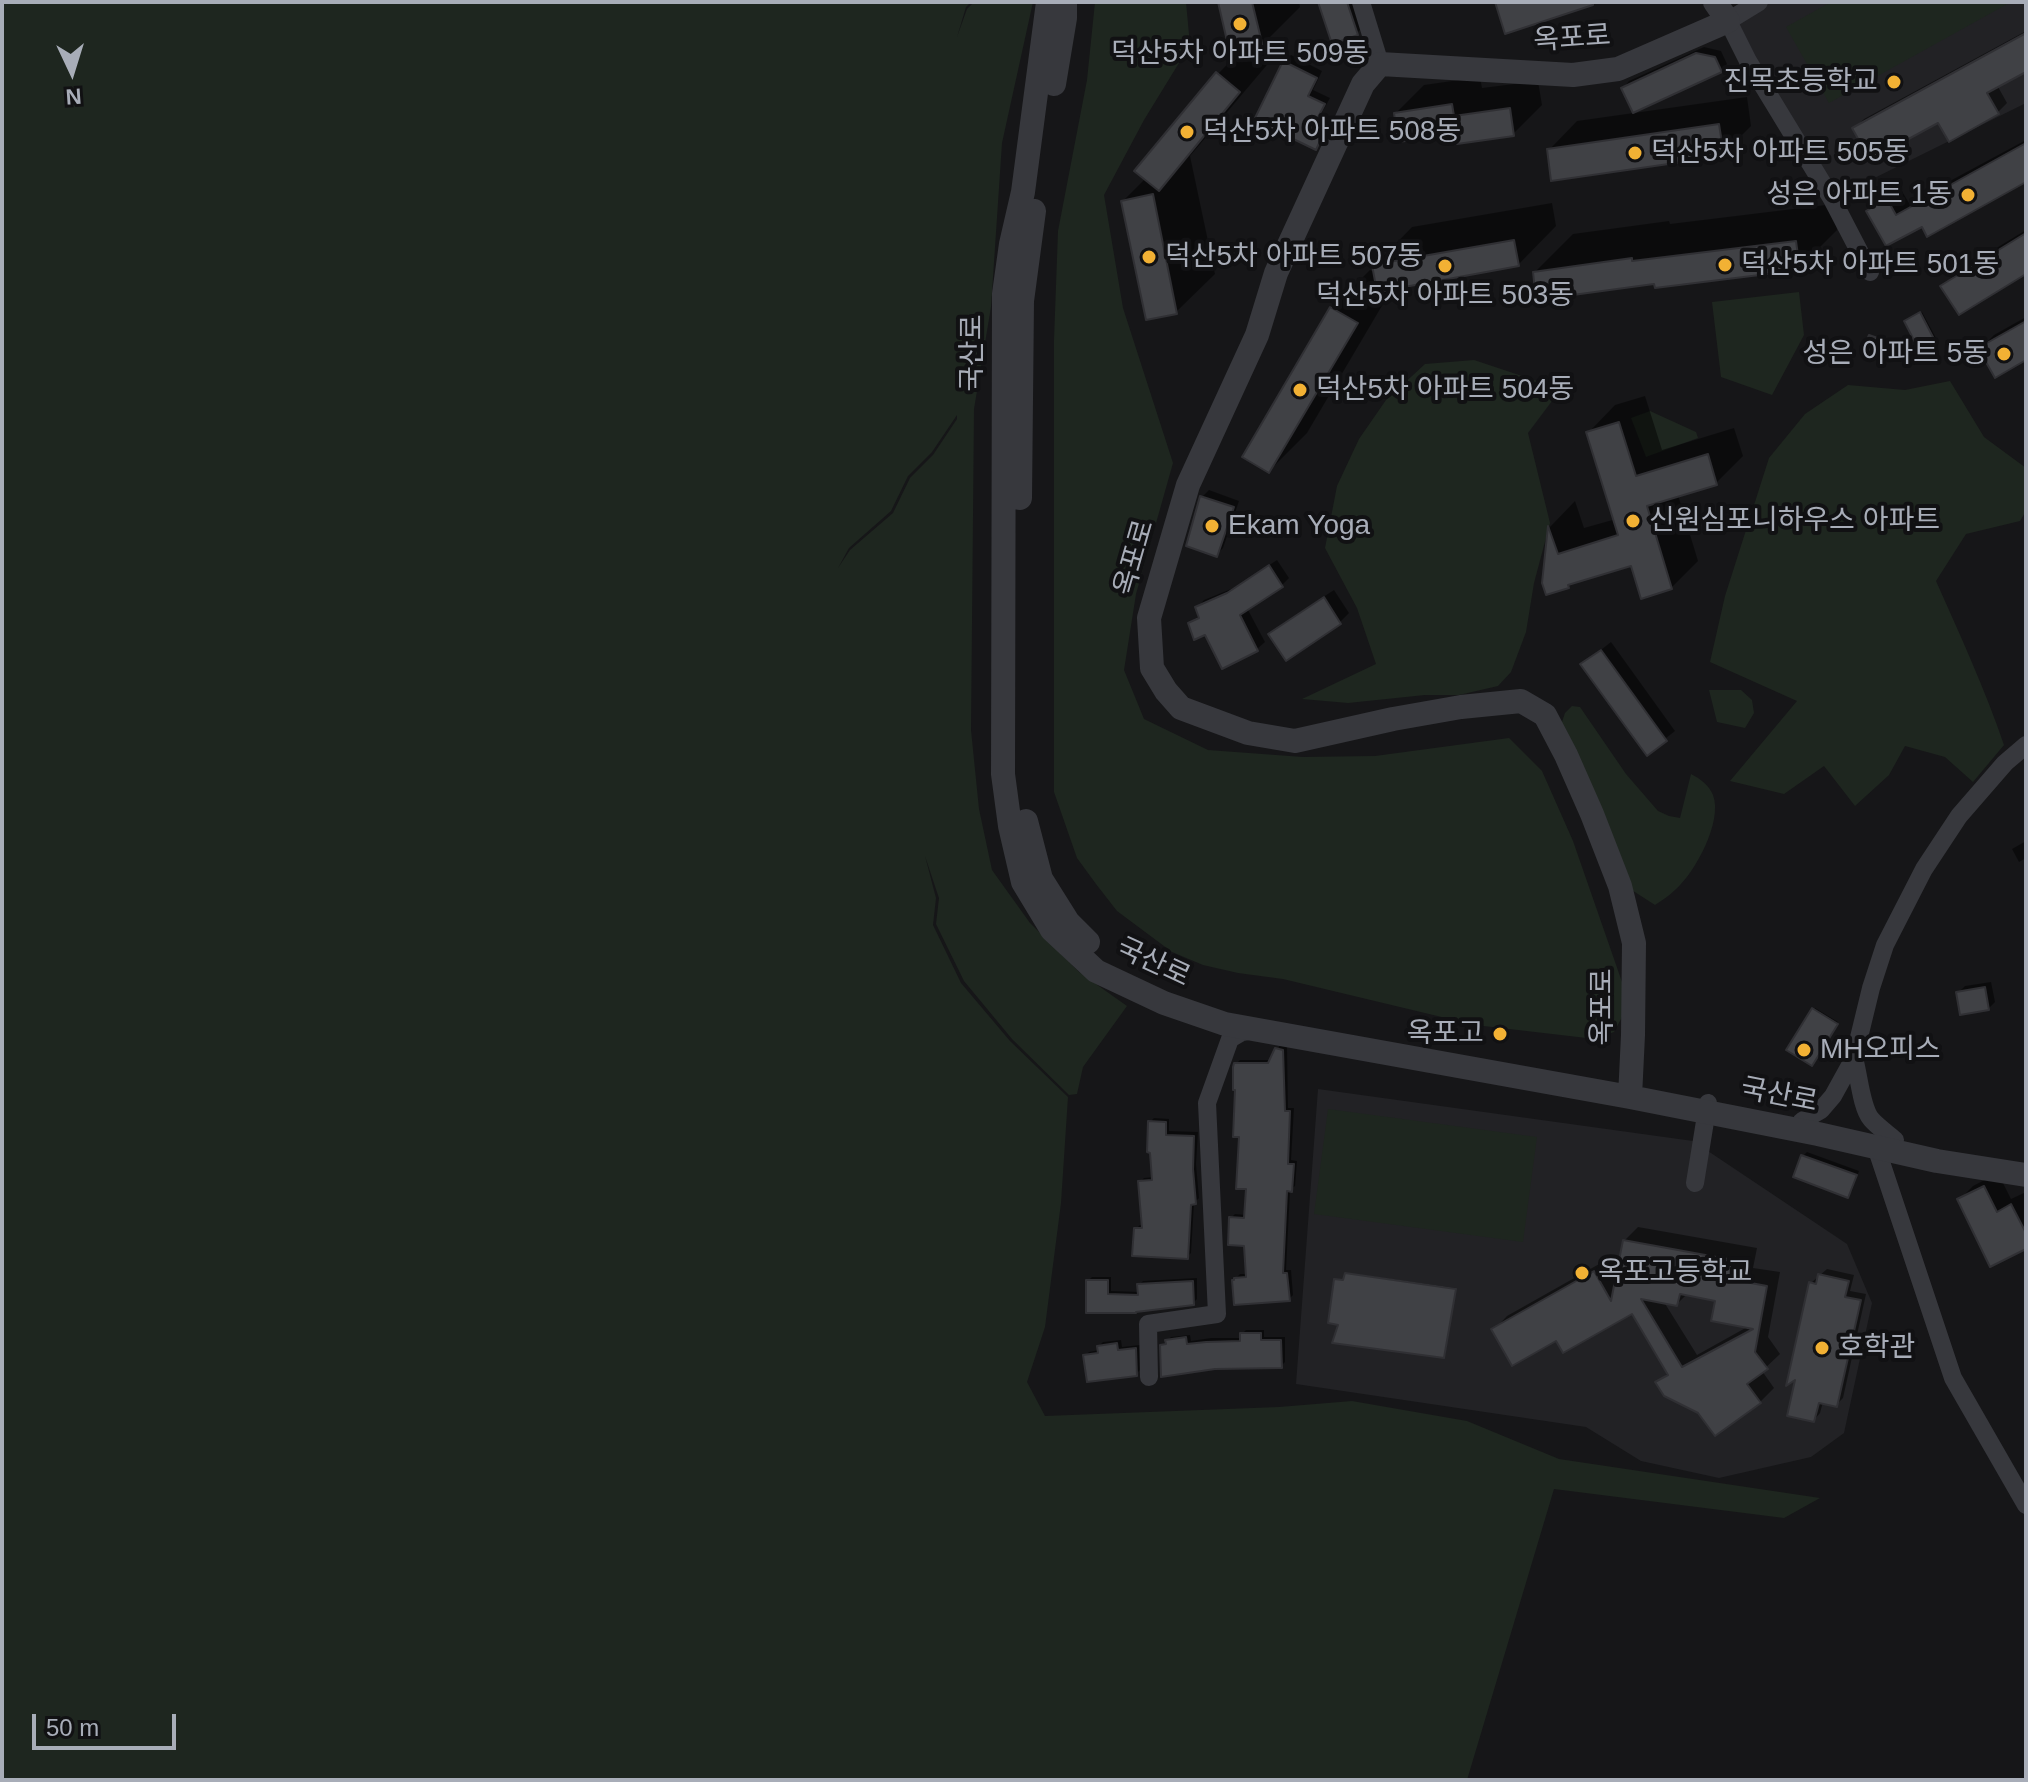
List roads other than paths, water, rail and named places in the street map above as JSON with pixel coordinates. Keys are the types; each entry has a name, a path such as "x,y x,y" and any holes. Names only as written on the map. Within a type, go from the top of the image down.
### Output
{"street":[{"name":"국산로","path":"1048,2 1023,192 1004,294 1003,774 1010,826 1023,882 1052,930 1096,971 1164,1003 1225,1024 1630,1093"},
{"name":"국산로","path":"1065,2 1022,301 1016,774 1041,879 1068,922 1103,957 1169,993 1232,1011 1886,1146 2026,1164"},
{"path":"1361,2 1380,64"},
{"path":"1759,2 1722,12 1748,61 1832,199 1870,272"},
{"name":"옥포로","path":"1630,1093 1634,943 1615,872 1566,755 1545,715 1521,701 1461,707 1393,719 1295,741 1248,733 1181,708 1166,691 1152,668 1149,618 1188,485 1257,335 1276,273 1363,84 1380,64 1573,75 1618,69 1722,12"},
{"path":"1802,1121 1821,1110 1833,1096 1854,1058 1885,945 1924,869 1959,816 2005,763 2026,745"},
{"path":"1213,1020 1230,1039"},
{"path":"1149,1377 1148,1324 1217,1314 1207,1103 1230,1039 1242,1032 1260,1029"},
{"path":"1854,1058 1863,1103 1886,1146 1964,1375 2026,1483"},
{"name":"국산로","path":"1708,1108 1802,1121 1937,1161 2026,1175"},
{"path":"1695,1183 1708,1108"},
{"path":"1886,1146 1953,1378 2026,1505"}],"place":[{"name":"덕산5차 아파트 509동","path":"1240,24"},
{"name":"진목초등학교","path":"1894,82"},
{"name":"덕산5차 아파트 508동","path":"1187,132"},
{"name":"덕산5차 아파트 505동","path":"1635,153"},
{"name":"성은 아파트 1동","path":"1968,195"},
{"name":"덕산5차 아파트 507동","path":"1149,257"},
{"name":"덕산5차 아파트 501동","path":"1725,265"},
{"name":"덕산5차 아파트 503동","path":"1445,266"},
{"name":"성은 아파트 5동","path":"2004,354"},
{"name":"덕산5차 아파트 504동","path":"1300,390"},
{"name":"신원심포니하우스 아파트","path":"1633,521"},
{"name":"Ekam Yoga","path":"1212,526"},
{"name":"옥포고","path":"1500,1034"},
{"name":"MH오피스","path":"1804,1050"},
{"name":"옥포고등학교","path":"1582,1273"},
{"name":"호학관","path":"1822,1348"}]}
